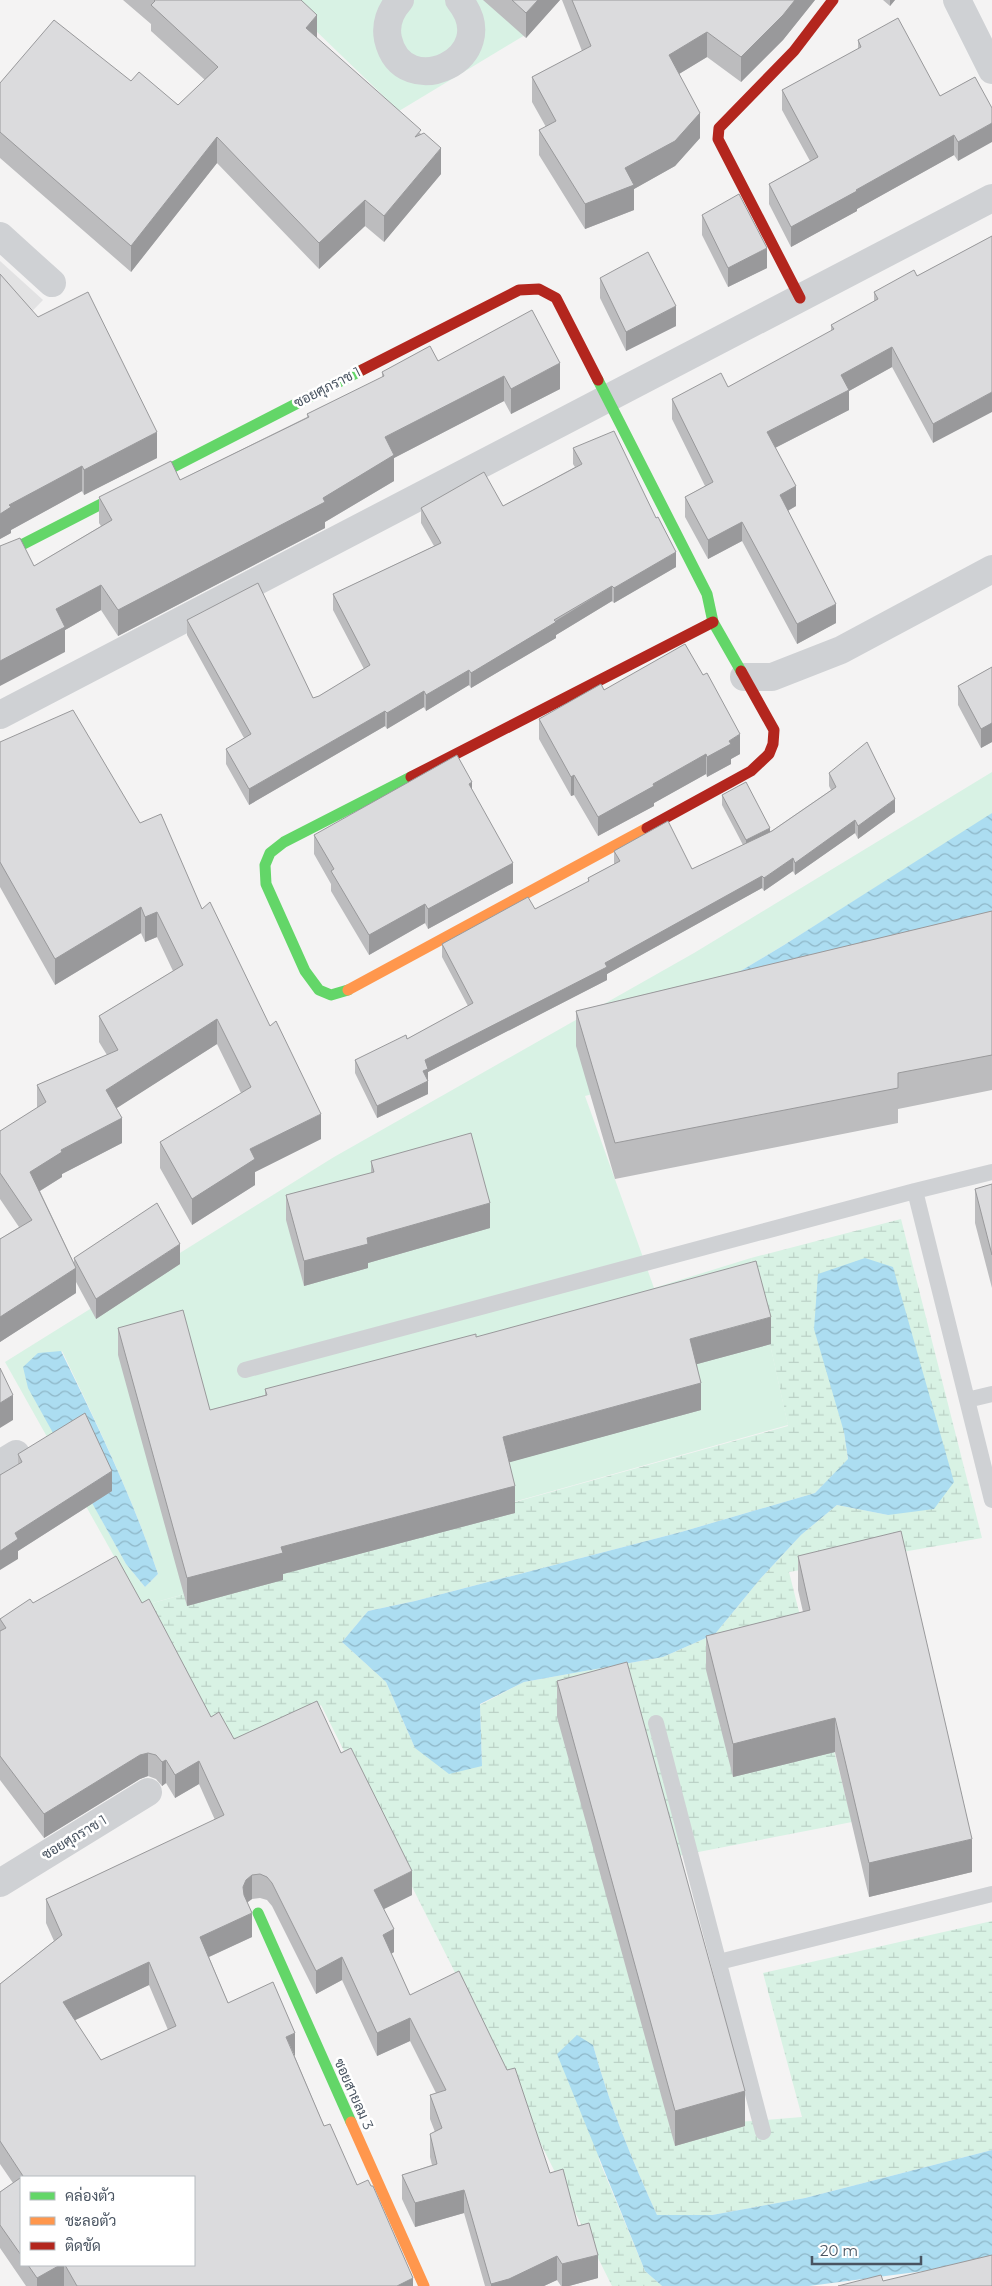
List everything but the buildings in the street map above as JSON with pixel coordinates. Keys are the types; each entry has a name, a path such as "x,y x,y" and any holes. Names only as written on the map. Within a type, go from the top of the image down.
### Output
{"street":[{"path":"393,2 388,19 387,32 390,45 396,57 406,65 432,72 451,65 465,51 470,37 471,23 466,9 459,0"},
{"path":"800,298 718,139 719,128 782,64 822,18 833,0"},
{"path":"958,0 992,70"},
{"path":"0,716 607,397 992,198"},
{"path":"0,236 52,283"},
{"name":"ซอยศุภราช 1","path":"0,556 519,290 532,287 545,289 556,298 707,594 713,622 774,730 774,746 765,759 751,771 345,992 331,995 319,990 305,972 266,884 265,865 270,853 284,842 713,622"},
{"path":"744,677 772,677 841,650 992,569"},
{"name":"ซอยศุภราช 1","path":"0,1883 148,1792"},
{"name":"ซอยสายลม 3","path":"258,1913 424,2286"}],"lane":[{"path":"245,1370 992,1172"},
{"path":"915,1191 992,1500"},
{"path":"967,1400 992,1394"},
{"path":"656,1723 763,2132"},
{"path":"718,1962 992,1894"}],"shaded area":[{"path":"0,261 43,300 0,344"}],"green space":[{"path":"284,0 492,0 530,32 399,111"},
{"path":"992,772 992,813 989,816 784,945 667,1015 992,983 585,1096 654,1288 751,1258 788,1425 142,1606 5,1362 334,1157 694,953","holes":["62,1351 101,1433 148,1545 158,1574 145,1587 126,1564 29,1388"]},
{"path":"901,1219 982,1538 789,1572 852,1822 647,1862 700,2125 802,2117 763,1973 992,1921 992,2150 805,2198 712,2215 657,2215 622,2132 606,2089 593,2045 599,2160 645,2271 662,2286 612,2286 321,1705 229,1756 142,1606 788,1426 751,1258","holes":["844,1432 888,1515 837,1505 801,1535 761,1578 715,1634 663,1657 524,1682 480,1705 482,1766 415,1748 386,1682 342,1642 368,1611 415,1601 681,1532 815,1493 848,1460"]}],"water":[{"path":"992,813 992,924 665,1016 784,945"},
{"path":"865,1258 893,1267 954,1482 934,1509 888,1515 837,1505 801,1535 761,1578 715,1634 663,1657 524,1682 480,1704 482,1766 449,1774 415,1748 386,1682 342,1642 368,1611 415,1601 681,1532 815,1493 848,1459 844,1432 814,1329 818,1274"},
{"path":"61,1351 113,1461 148,1545 158,1574 145,1587 126,1564 28,1388 23,1367 38,1353"},
{"path":"577,2035 593,2045 606,2089 622,2132 657,2215 712,2215 805,2198 992,2150 992,2258 924,2271 809,2286 662,2286 645,2271 557,2054"}],"traffic: fast":[{"path":"0,556 362,370"},
{"path":"598,380 707,594 713,622 741,671"},
{"path":"348,990 331,995 319,990 305,971 266,884 265,865 270,853 284,842 411,777"},
{"path":"258,1913 351,2122"}],"traffic: slow":[{"path":"348,990 647,828"},
{"path":"351,2122 424,2286"}],"traffic: jam":[{"path":"800,298 718,139 719,128 794,51 833,0"},
{"path":"362,370 519,290 539,289 556,298 598,380"},
{"path":"411,777 713,622"},
{"path":"647,828 751,771 769,754 773,744 774,730 741,671"}]}
